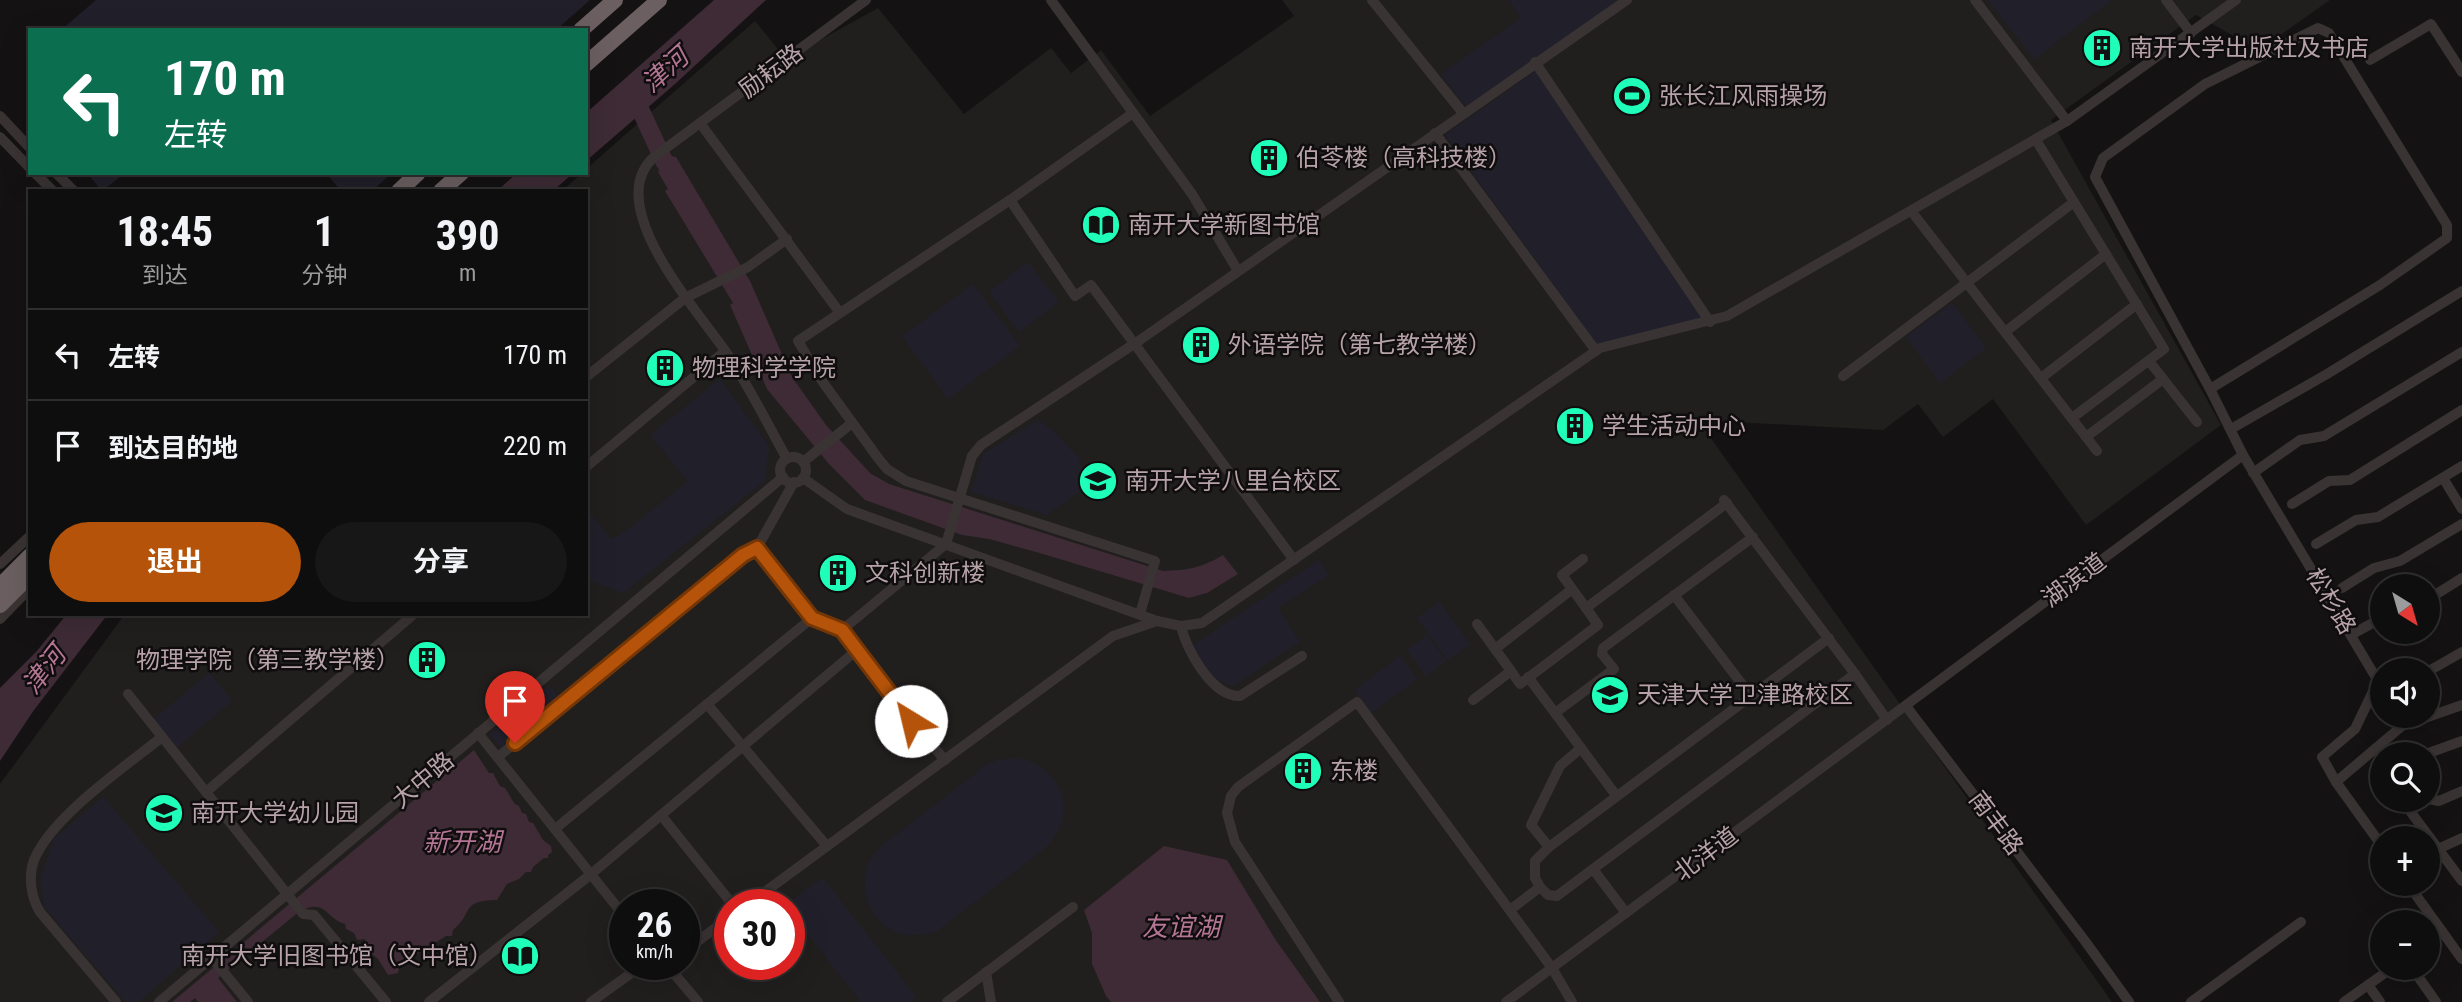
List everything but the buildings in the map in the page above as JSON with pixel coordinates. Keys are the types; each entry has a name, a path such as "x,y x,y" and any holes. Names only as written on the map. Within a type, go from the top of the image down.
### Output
{"highway":[{"path":"583,28 615,0"},
{"path":"588,62 659,0"},
{"path":"401,189 416,175"},
{"path":"443,189 459,175"},
{"path":"0,586 28,558"},
{"path":"0,605 28,577"}],"street":[{"name":"励耘路","path":"685,298 648,235 638,199 640,176 654,157 866,0"},
{"path":"1051,0 1192,194 1238,271"},
{"path":"1372,0 1463,113"},
{"path":"842,630 946,544 971,456 981,445 1134,344 1627,0"},
{"path":"1975,0 2067,121"},
{"path":"2166,0 2191,33"},
{"path":"498,757 743,555 757,548 799,480 806,472 803,462 796,457 787,459 781,466 783,477 799,480 848,509 1157,621 1181,625 1202,623 1596,351 1727,316 2067,121 2236,0"},
{"path":"2370,61 2431,24 2462,72"},
{"name":"松杉路","path":"2210,389 2380,285 2447,238 2447,225 2329,33 2318,28 2205,83 2103,158 2095,177 2253,473 2370,664"},
{"path":"1535,62 1710,322"},
{"path":"1133,113 1010,200 798,341 822,380 887,469 906,481 1155,561 1140,614"},
{"path":"0,116 28,146"},
{"path":"700,123 839,313"},
{"path":"1435,133 1596,351"},
{"path":"0,138 28,165"},
{"path":"2036,140 2164,349 2072,418"},
{"path":"37,175 51,189"},
{"path":"58,175 72,189"},
{"path":"1010,200 1075,296 1091,285 1294,560"},
{"path":"1843,376 2074,202"},
{"path":"1912,212 2097,451"},
{"path":"588,375 685,298 748,267 787,239"},
{"path":"2005,332 2106,254"},
{"path":"2231,429 2328,374 2462,291"},
{"path":"685,298 748,387 787,459"},
{"path":"2041,378 2137,304"},
{"path":"588,465 725,351"},
{"path":"2253,473 2300,440 2324,436 2462,352"},
{"path":"2149,361 2197,422"},
{"path":"2086,437 2163,379"},
{"path":"2292,504 2329,481 2350,480 2462,410"},
{"path":"803,462 852,423"},
{"name":"湖滨道","path":"1906,706 2243,455"},
{"path":"2316,544 2356,520 2378,517 2462,466"},
{"name":"大中路","path":"159,1002 214,960 478,733 783,477"},
{"path":"2443,478 2462,509"},
{"path":"1586,608 1725,500 1887,720"},
{"path":"2342,588 2374,568 2400,561 2462,524"},
{"path":"1555,713 1614,669 1602,654 1603,648 1753,537"},
{"path":"0,564 28,538"},
{"path":"757,548 812,618 842,630 911,721 945,760"},
{"path":"1583,559 1562,575 1611,642"},
{"path":"2440,592 2462,578"},
{"path":"0,619 28,590"},
{"path":"1495,649 1571,590"},
{"path":"1674,596 1751,696"},
{"path":"555,829 812,618"},
{"path":"206,792 401,619"},
{"path":"768,889 1113,636 1157,621"},
{"path":"1477,624 1520,684 1598,625"},
{"path":"2356,632 2370,624"},
{"path":"1181,625 1184,637 1199,664 1210,680 1229,695 1240,696 1302,656"},
{"path":"1829,638 1549,847 1535,861 1535,878 1540,887 1548,895 1557,896 1855,674"},
{"path":"429,1002 590,875 858,650"},
{"path":"2440,665 2462,652"},
{"path":"1473,700 1511,671"},
{"path":"1528,677 1615,794"},
{"path":"128,694 303,914 314,915 386,1002"},
{"name":"松杉路","path":"2370,700 2355,729 2322,757 2336,782 2370,829"},
{"path":"1339,1002 1240,852 1227,813 1229,802 1238,787 1357,702 1552,968 1572,1002"},
{"path":"707,704 826,845"},
{"path":"2336,782 2402,726 2462,705"},
{"name":"北洋道","path":"1506,1002 1906,706"},
{"name":"南丰路","path":"1906,706 2129,1002"},
{"path":"478,733 609,898"},
{"path":"116,1002 34,903 31,882 33,862 50,832 162,737"},
{"path":"2440,749 2462,741"},
{"path":"1549,847 1531,825 1560,766 1581,748"},
{"path":"2440,801 2462,791"},
{"path":"661,815 720,889"},
{"path":"2440,848 2462,838"},
{"path":"2440,852 2462,881"},
{"path":"1593,869 1626,913"},
{"path":"1510,910 1540,887"},
{"path":"2417,896 2461,956"},
{"path":"947,1002 1073,907"},
{"path":"2191,1002 2301,922"},
{"name":"南丰路","path":"2085,941 2102,958 2136,1002"},
{"path":"214,960 248,1002"},
{"path":"986,972 991,1002"},
{"path":"591,1002 622,980"},
{"path":"679,980 698,1002"},
{"path":"2344,1002 2375,980"},
{"path":"2420,980 2436,1002"},
{"path":"2368,985 2380,1002"}],"shaded area":[{"path":"96,0 590,0 558,28 63,28"},
{"name":"南开大学八里台校区","path":"1282,0 2330,0 2259,50 2196,15 2051,120 2221,425 2086,525 1993,399 1943,437 1918,404 1883,430 1698,420 2112,1002 0,1002 0,784 124,616 588,616 588,189 564,189 580,175 588,175 588,167 755,21 786,59 878,8 964,114 1051,48 1071,73 1101,50 1150,116 1294,16"},
{"path":"1509,0 1625,0 1469,111 1441,74 1521,18"},
{"path":"1988,0 2112,0 2034,59"},
{"path":"1537,70 1702,318 1598,346 1445,135"},
{"path":"89,175 122,175 105,189 100,189"},
{"path":"328,175 390,175 374,189 339,189"},
{"path":"1028,262 1059,302 1019,332 989,291"},
{"path":"973,284 1020,346 948,399 902,336"},
{"path":"1952,303 1986,348 1940,383 1906,337"},
{"path":"720,379 769,446 765,481 623,593 588,580 588,511 612,539 625,532 688,481 650,435"},
{"path":"1038,420 1051,429 1079,458 1086,487 1047,515 971,492 984,453"},
{"path":"1319,560 1329,575 1278,608 1300,642 1235,685 1215,677 1193,645"},
{"path":"1439,602 1470,644 1448,660 1417,618"},
{"path":"1427,635 1446,661 1426,676 1407,650"},
{"path":"1400,656 1417,679 1371,713 1355,690"},
{"path":"209,673 232,701 177,747 154,719"},
{"path":"549,685 561,699 502,749 490,734"},
{"path":"1016,758 1046,771 1062,794 1062,822 1055,836 1044,849 937,931 908,935 887,927 875,915 865,891 866,873 872,857 889,840 986,765 997,760"},
{"path":"103,797 219,932 138,1002 126,1002 45,908 40,879 54,839"},
{"path":"823,878 916,997 910,1002 861,1002 805,930 805,890"}],"water":[{"name":"津河","path":"714,0 766,0 588,159 588,111"},
{"path":"671,156 676,157 750,281 792,377 826,425 870,473 889,484 1163,571 1195,568 1223,555 1238,574 1207,593 1189,598 989,539 962,535 865,500 829,464 767,389 730,305 733,303 665,191 668,189 658,172 664,161"},
{"path":"515,175 571,175 555,189 499,189"},
{"name":"津河","path":"65,616 106,616 34,710 0,761 0,688 36,652"},
{"name":"新开湖","path":"474,750 489,773 493,773 500,786 505,788 543,840 551,846 552,852 548,858 533,867 531,872 526,872 519,879 507,884 497,900 472,905 453,930 452,936 446,936 400,965 398,973 388,975 378,959 363,947 366,944 365,939 357,940 354,933 346,929 345,924 325,910 315,907 300,911 218,978 237,1002 198,1002 195,998 190,1002 172,1002"},
{"name":"友谊湖","path":"1164,846 1227,860 1275,939 1320,1002 1111,1002 1092,964 1092,933 1084,910"}],"waterway":[{"path":"635,98 664,161 676,180"}],"place":[{"name":"南开大学出版社及书店","path":"2102,48"},
{"name":"张长江风雨操场","path":"1632,96"},
{"name":"伯苓楼（高科技楼）","path":"1269,158"},
{"name":"南开大学新图书馆","path":"1101,225"},
{"name":"外语学院（第七教学楼）","path":"1201,345"},
{"name":"物理科学学院","path":"665,368"},
{"name":"学生活动中心","path":"1575,426"},
{"name":"南开大学八里台校区","path":"1098,481"},
{"name":"文科创新楼","path":"838,573"},
{"name":"物理学院（第三教学楼）","path":"427,660"},
{"name":"天津大学卫津路校区","path":"1610,695"},
{"name":"东楼","path":"1303,771"},
{"name":"南开大学幼儿园","path":"164,813"},
{"name":"南开大学旧图书馆（文中馆）","path":"520,956"}],"route":[{"path":"515,743 743,555 757,548 812,618 842,630 911,721"}]}
